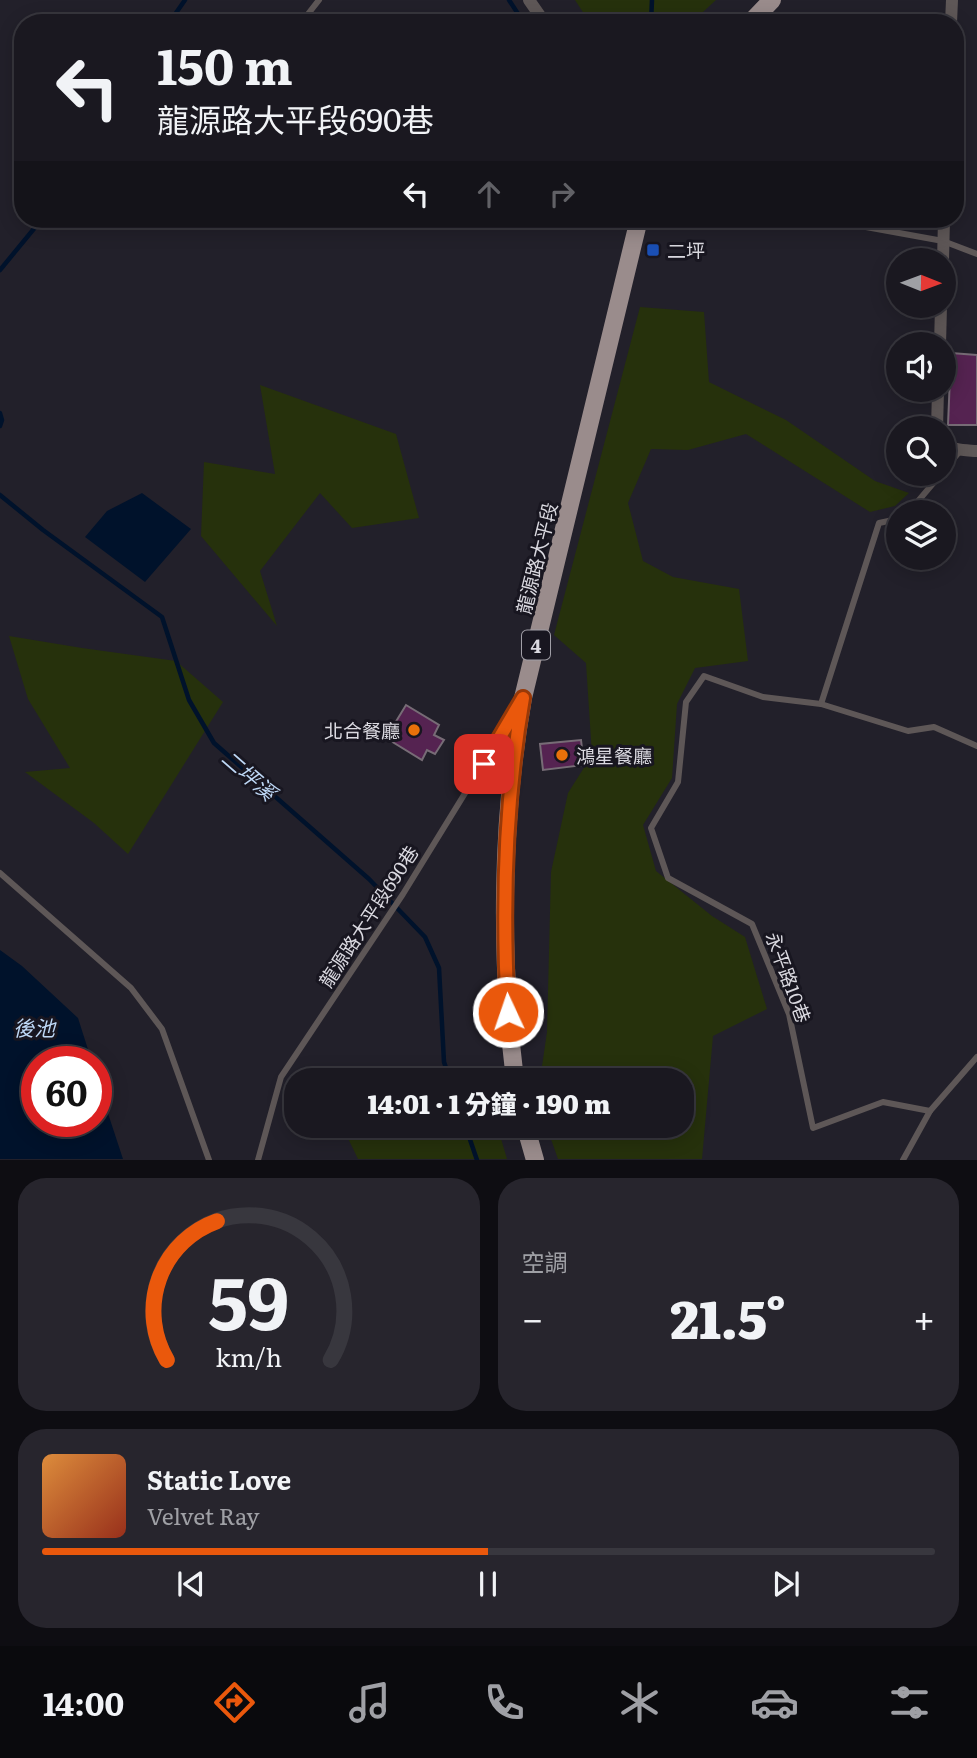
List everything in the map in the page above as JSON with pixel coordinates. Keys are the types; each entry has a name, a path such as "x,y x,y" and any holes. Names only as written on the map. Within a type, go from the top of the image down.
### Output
{"main road":[{"path":"759,14 772,0"},
{"name":"龍源路大平段","path":"514,1068 506,973 506,861 514,748 523,698 637,228"},
{"path":"529,1138 535,1160"}],"street":[{"path":"943,248 944,228"},
{"path":"956,447 977,450"}],"lane":[{"path":"308,14 319,0"},
{"path":"872,228 943,241 977,254"},
{"path":"919,500 931,486"},
{"path":"886,522 879,523 821,704 908,731 933,727 977,746"},
{"name":"永平路10巷","path":"821,704 763,697 704,676 686,702 678,782 652,828 668,878 752,923 789,1014 813,1128 883,1102 930,1111"},
{"name":"龍源路大平段690巷","path":"258,1160 281,1077 403,894 523,698"},
{"path":"0,873 131,988 162,1029 209,1160"},
{"path":"903,1160 930,1111 977,1057"}],"green space":[{"path":"575,0 716,0 701,14 584,14"},
{"path":"640,307 704,312 709,382 786,420 875,481 909,493 901,500 886,500 886,508 870,512 746,434 688,450 651,449 628,503 643,561 673,577 739,589 748,661 695,668 677,704 672,778 643,825 656,871 712,916 745,937 767,1009 713,1036 702,1159 558,1159 551,1138 694,1138 694,1068 542,1068 547,1032 551,872 568,793 592,755 586,663 554,635"},
{"path":"260,385 396,434 419,518 352,528 320,493 260,571 277,626 201,536 204,462 275,474"},
{"path":"9,636 176,661 223,702 128,854 94,823 25,772 70,768 28,699"},
{"path":"348,1138 501,1138 507,1159 358,1159"}],"water":[{"path":"142,493 191,529 145,582 85,537 107,511"},
{"name":"後池","path":"0,950 22,966 78,1018 87,1046 21,1046 21,1137 112,1137 112,1126 123,1159 0,1159"}],"building":[{"path":"956,353 977,355 977,425 956,425 956,416 948,416 949,402 956,402"},
{"name":"北合餐廳","path":"406,705 439,725 434,735 444,740 435,754 427,750 422,760 386,738"},
{"name":"鴻星餐廳","path":"581,740 584,765 543,770 540,744"}],"waterway":[{"name":"二坪溪","path":"175,14 185,0"},
{"name":"二坪溪","path":"509,0 518,14"},
{"name":"二坪溪","path":"651,14 652,0"},
{"name":"二坪溪","path":"0,270 35,228"},
{"name":"二坪溪","path":"0,413 0,426"},
{"name":"二坪溪","path":"0,495 162,617 189,700 214,743 369,879 425,937 439,968 446,1068"},
{"name":"二坪溪","path":"469,1138 477,1160"}],"place":[{"name":"二坪","path":"653,250"},
{"name":"北合餐廳","path":"414,730"},
{"name":"鴻星餐廳","path":"562,755"}],"route":[{"path":"484,764 523,698 514,748 506,861 508,1012"}]}
